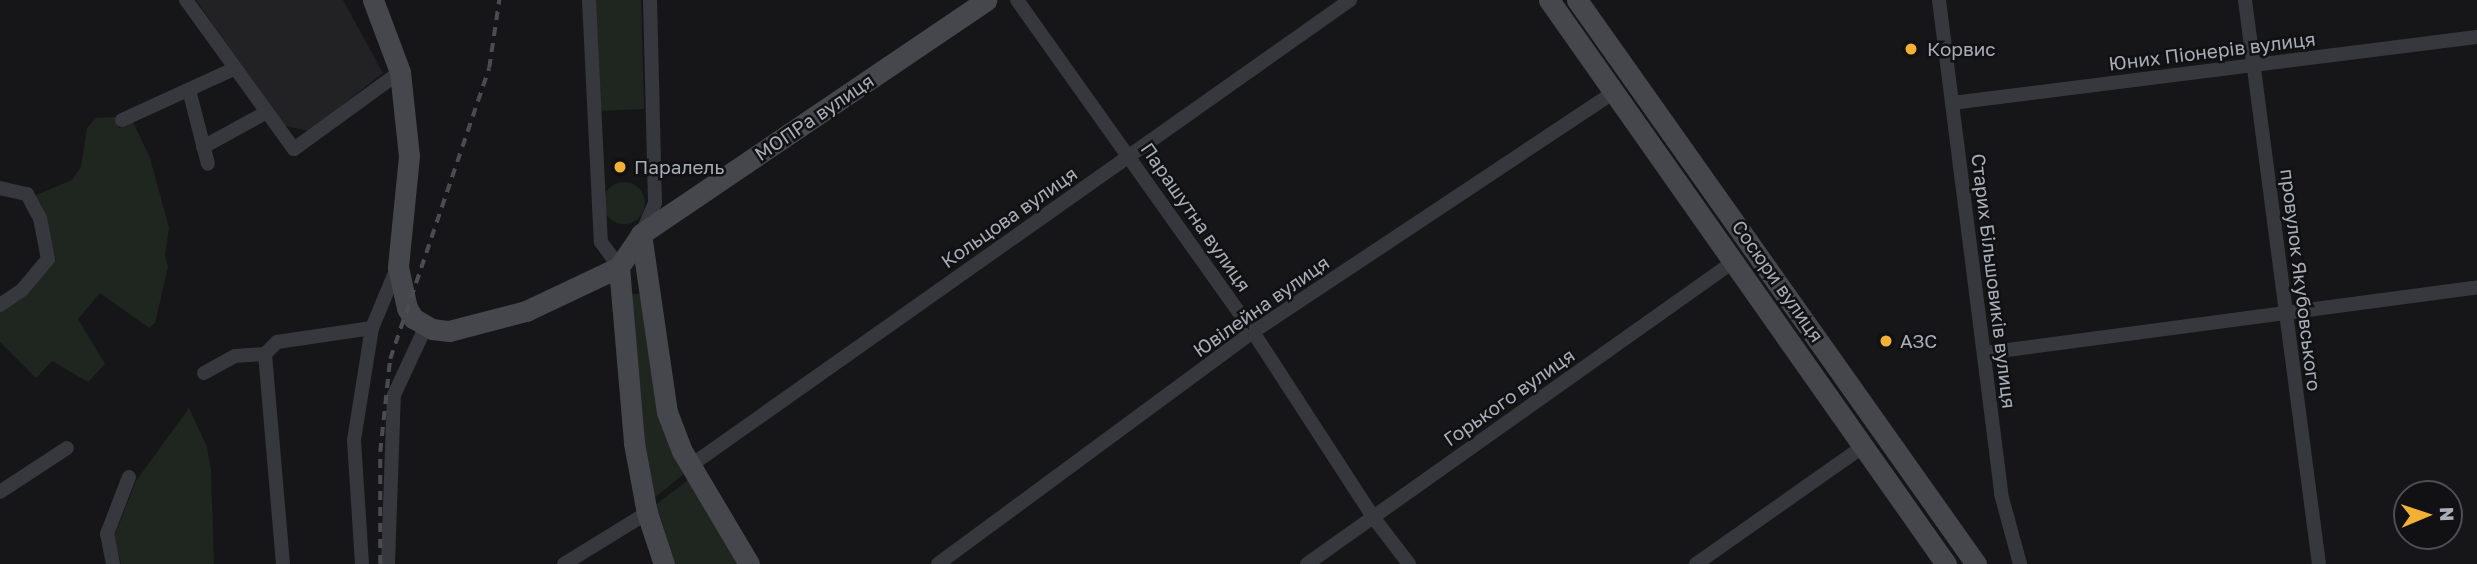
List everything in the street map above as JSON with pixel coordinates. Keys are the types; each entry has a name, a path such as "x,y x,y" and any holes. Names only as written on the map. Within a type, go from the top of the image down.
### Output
{"street":[{"path":"186,0 265,113 294,149 400,72"},
{"path":"362,564 354,440 372,328 398,267 410,156 400,72 373,0"},
{"path":"590,0 601,242 618,267 634,443 647,513 664,564"},
{"path":"398,267 407,309 426,326 449,331 526,311 618,267 641,234 655,202 650,0"},
{"name":"МОПРа вулиця","path":"641,234 986,0"},
{"name":"Парашутна вулиця","path":"1017,0 1253,332 1373,517 1409,564"},
{"name":"Кольцова вулиця","path":"690,466 1350,0"},
{"name":"Сосюри вулиця","path":"1549,0 1861,448 1946,564"},
{"name":"Сосюри вулиця","path":"1577,0 1976,564"},
{"name":"Старих Більшовиків вулиця","path":"1939,0 2001,494 2020,564"},
{"name":"провулок Якубовського","path":"2245,0 2319,564"},
{"name":"Юних Піонерів вулиця","path":"1952,103 2477,37"},
{"path":"122,120 233,68"},
{"path":"189,90 208,164"},
{"name":"Ювілейна вулиця","path":"938,564 1253,332 1614,92"},
{"path":"204,147 265,113"},
{"path":"0,188 27,194 40,218 48,259 23,290 0,305"},
{"path":"641,234 667,412 690,466 749,564"},
{"name":"Горького вулиця","path":"1307,564 1733,262"},
{"path":"1985,353 2477,287"},
{"path":"388,564 394,395 426,326"},
{"path":"204,373 235,356 265,354 277,342 372,328"},
{"path":"265,354 283,564"},
{"path":"0,492 67,448"},
{"path":"1696,564 1861,448"},
{"path":"113,564 107,534 129,477"},
{"path":"564,564 647,513"}],"shaded area":[{"path":"196,0 343,0 383,73 310,131 281,125"},
{"path":"595,0 641,0 644,109 600,111"},
{"path":"115,117 119,128 133,122 150,158 169,228 165,256 168,267 155,323 149,328 100,293 78,319 105,364 88,382 52,361 36,378 0,342 0,311 27,293 56,259 34,196 72,180 81,167 87,128 96,118"},
{"path":"624,182 639,188 645,203 639,218 624,224 609,218 603,203 609,188"},
{"path":"640,294 685,473 653,499 643,457 628,298"},
{"path":"189,408 207,447 211,470 214,564 121,564 114,537 136,481"},
{"path":"688,480 740,564 675,564 654,506"}],"railway":[{"path":"380,564 380,452 390,359 489,68 499,0"}],"place":[{"name":"Корвис","path":"1911,49"},
{"name":"Паралель","path":"620,167"},
{"name":"АЗС","path":"1886,341"}]}
